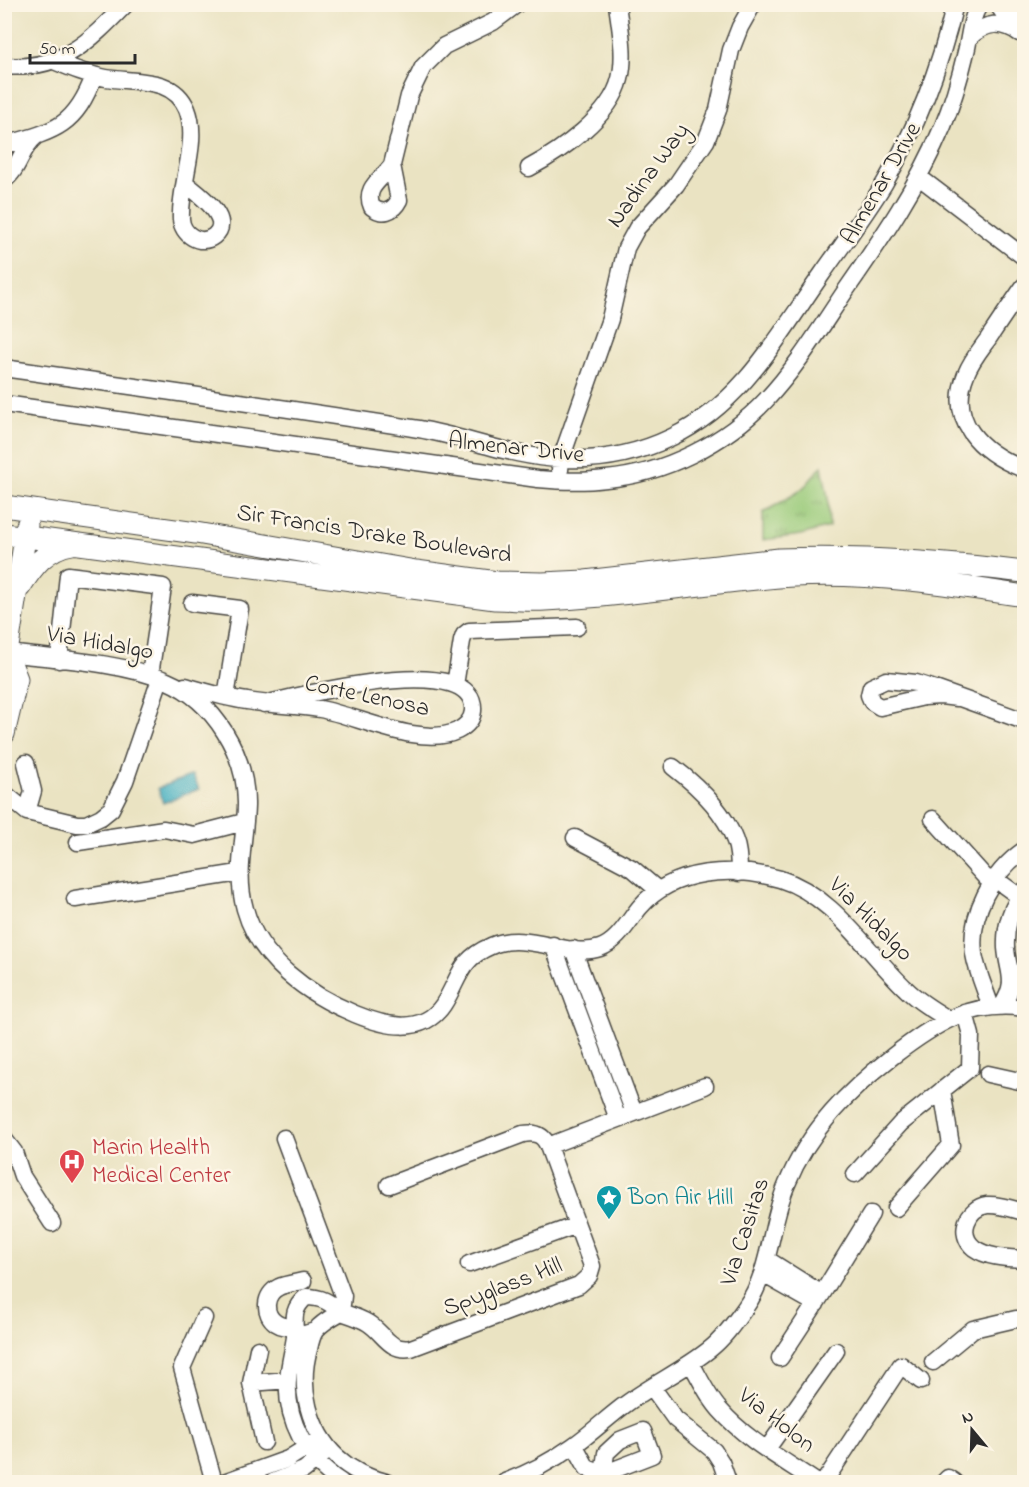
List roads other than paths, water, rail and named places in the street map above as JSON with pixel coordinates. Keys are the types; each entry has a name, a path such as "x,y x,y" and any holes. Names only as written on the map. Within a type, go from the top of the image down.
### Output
{"main road":[{"name":"Sir Francis Drake Boulevard","path":"4,506 196,533 416,571 497,582 585,581 779,559 825,557 916,561 1024,572"},
{"path":"4,734 9,694 17,679 6,654 16,593 15,535 29,509"},
{"name":"Sir Francis Drake Boulevard","path":"15,535 495,599 586,598 741,580 827,576 916,580 1024,596"},
{"path":"16,593 30,571 45,555 64,545 78,544"}],"street":[{"path":"4,66 31,66 54,61 74,51 87,42 126,4"},
{"path":"392,165 409,96 427,62 451,42 493,22 518,4"},
{"path":"529,168 575,136 599,114 613,97 622,65 616,4"},
{"name":"Nadina Way","path":"558,480 561,459 610,319 626,248 637,228 676,185 706,141 718,110 730,50 753,4"},
{"name":"Almenar Drive","path":"4,368 416,428 528,456 590,459 615,456 663,441 688,429 712,413 747,380 885,182 926,99 946,40 955,4"},
{"name":"Almenar Drive","path":"4,404 525,478 607,479 657,468 701,449 745,420 769,397 795,365 889,228 919,177 949,111 975,12 980,4"},
{"path":"997,4 1022,37"},
{"path":"1015,4 1024,15"},
{"path":"969,38 982,28 998,23 1008,26 1022,37"},
{"path":"54,61 94,76 157,83 170,88 179,96 188,112 190,129 185,183"},
{"path":"4,145 34,137 55,128 76,113 94,76"},
{"path":"4,180 11,174 28,143 34,137"},
{"path":"919,177 1024,257"},
{"path":"1021,468 1001,459 978,442 966,422 961,399 963,383 969,368 1024,286"},
{"path":"4,793 27,812 87,824 111,809 126,781 159,678 163,587 68,575 59,660"},
{"path":"192,603 240,609 226,697"},
{"path":"455,685 462,641 464,635 469,631 577,627"},
{"name":"Via Hidalgo","path":"6,654 126,669 159,678 184,690 202,703 216,719 228,739 238,759 245,783 246,807 239,873 245,911 253,931 280,966 302,984 328,1001 375,1022 394,1026 413,1025 430,1018 443,1005 459,972 468,961 480,951 495,944 512,941 573,949 598,949 609,943 642,904 658,890 676,880 694,875 739,873 779,879 816,896 907,990 925,1005 948,1019"},
{"name":"Corte Lenosa","path":"159,678 226,697 264,704 322,710 415,734 441,735 454,732 466,726 474,709 471,698 455,685 423,679 391,680 330,689 264,704"},
{"path":"957,698 1024,721"},
{"path":"26,763 33,790 27,812"},
{"path":"673,767 704,793 731,830 736,843 739,873"},
{"path":"933,819 986,878 995,879 1022,894 1012,912 1007,930 1006,949 1011,968 1011,984 997,1006 977,968 974,934 980,907 995,879 1006,865 1024,850"},
{"path":"78,842 164,829 194,835 244,822"},
{"path":"574,838 632,868 658,890"},
{"path":"75,899 239,873"},
{"path":"553,945 618,1119"},
{"path":"573,949 634,1113"},
{"path":"1011,968 1024,987"},
{"name":"Via Casitas","path":"505,1482 547,1463 574,1446 627,1403 691,1363 730,1329 748,1305 766,1267 777,1214 786,1186 802,1152 844,1097 866,1077 920,1036 948,1019 965,1012 997,1006 1024,1008"},
{"path":"855,1174 901,1123 970,1068 971,1035 965,1012"},
{"path":"988,1074 1024,1082"},
{"path":"389,1185 523,1134 538,1134 543,1137 548,1146 705,1086"},
{"path":"896,1208 951,1145 942,1090"},
{"path":"284,1138 342,1296 341,1312 327,1320 315,1331 305,1365 311,1416 325,1444 346,1465 359,1473 386,1482"},
{"path":"4,1139 14,1152 21,1176 52,1223"},
{"name":"Spyglass Hill","path":"295,1332 294,1315 297,1304 306,1296 317,1297 328,1301 341,1312 367,1322 393,1346 401,1350 583,1283 589,1276 592,1266 548,1146"},
{"path":"1024,1212 992,1205 982,1207 970,1215 965,1228 969,1242 976,1249 992,1256 1024,1259"},
{"path":"780,1358 871,1214"},
{"path":"469,1264 577,1225"},
{"path":"766,1267 819,1299"},
{"path":"303,1281 279,1287 270,1294 267,1311 271,1318 295,1332 315,1331"},
{"path":"204,1318 182,1368 214,1482"},
{"path":"933,1362 973,1329 1016,1319 1024,1320"},
{"path":"295,1332 288,1380 293,1419 311,1455 340,1482"},
{"path":"258,1349 251,1383 264,1442"},
{"path":"767,1449 836,1351"},
{"name":"Via Holon","path":"691,1363 718,1408 734,1425 816,1482"},
{"path":"824,1482 901,1365 921,1382"},
{"path":"251,1383 288,1380"},
{"path":"652,1387 675,1419 714,1450 728,1482"},
{"path":"273,1482 298,1473 311,1455 325,1444"},
{"path":"574,1446 587,1468 603,1474"},
{"path":"224,1482 288,1459 311,1455"},
{"path":"944,1482 948,1478 954,1482"}],"water":[{"path":"193,775 199,789 163,803 158,788"}],"place":[{"name":"Marin Health Medical Center","path":"72,1185"},
{"name":"Bon Air Hill","path":"609,1221"}]}
